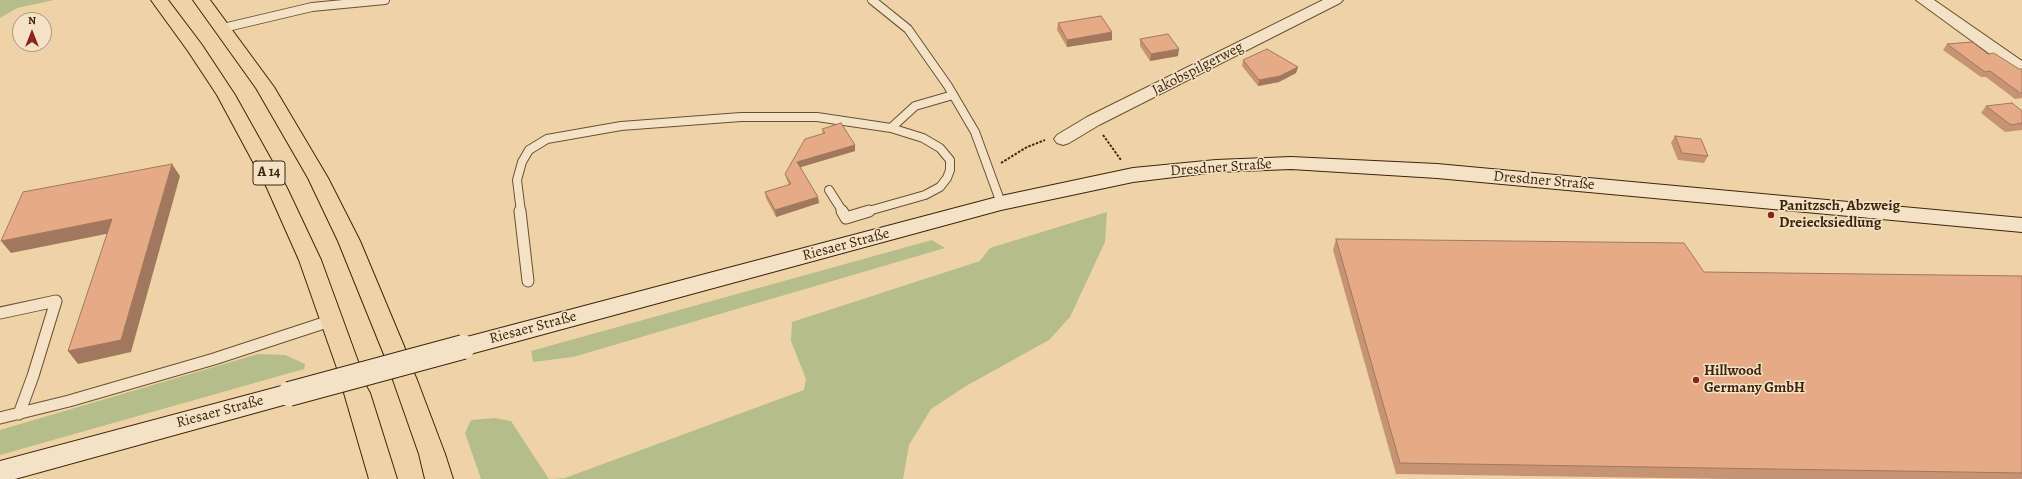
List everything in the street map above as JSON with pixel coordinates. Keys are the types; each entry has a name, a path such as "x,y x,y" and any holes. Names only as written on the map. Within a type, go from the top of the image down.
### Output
{"highway":[{"name":"A 14","path":"159,0 196,49 252,140 277,188 310,260 347,364"},
{"name":"A 14","path":"201,0 265,87 318,178 349,241 394,351"},
{"path":"405,380 432,454 439,479"},
{"path":"357,393 383,479"}],"main road":[{"name":"Dresdner Straße","path":"1067,188 1133,175 1224,166 1291,163 1340,164 1437,171 2022,225"},
{"name":"Riesaer Straße","path":"0,472 1001,203 1067,188"}],"street":[{"name":"Jakobspilgerweg","path":"1063,139 1093,122 1334,0"},
{"path":"1924,0 2022,69"}],"lane":[{"path":"223,28 312,8 385,0"},
{"path":"872,0 908,29 953,95 975,132 1001,203"},
{"path":"891,128 915,106 953,95"},
{"path":"528,282 517,180 522,162 529,150 547,138 621,126 741,117 817,117 891,128 923,138 940,148 950,160 950,170 947,178 940,187 925,195 846,218 829,190"},
{"path":"0,313 56,301 33,376 19,414"},
{"path":"0,418 214,359 332,320"}],"path":[{"path":"1093,122 1133,175"},
{"path":"988,168 1027,147 1044,140 1063,139"}],"green space":[{"path":"0,0 54,0 17,8 0,18"},
{"path":"1107,212 1105,242 1070,317 1049,340 966,386 931,409 909,445 903,479 549,479 565,478 804,390 806,379 791,341 792,322 980,261 990,248"},
{"path":"932,240 945,248 573,357 533,362 531,351"},
{"path":"258,354 285,355 305,364 304,369 0,455 0,430"},
{"path":"495,418 511,421 549,479 481,479 465,433 471,420"}],"building":[{"path":"1101,16 1112,32 1067,40 1058,23"},
{"path":"1168,34 1179,49 1151,54 1140,39"},
{"path":"1972,42 1988,54 1994,53 2019,69 2022,69 2022,93 1990,71 1985,72 1947,44"},
{"path":"1267,49 1298,67 1280,76 1259,80 1243,60"},
{"path":"2012,103 2022,111 2022,123 2011,125 1986,106"},
{"path":"841,123 855,145 797,162 818,197 775,210 765,192 791,184 785,174 805,139 825,133 822,129"},
{"path":"1675,136 1701,139 1708,156 1682,153"},
{"path":"172,164 121,340 68,351 112,219 1,241 23,192"},
{"name":"Hillwood Germany GmbH","path":"1336,239 1684,243 1704,272 2022,276 2022,473 1400,463"}],"place":[{"name":"Panitzsch, Abzweig Dreiecksiedlung","path":"1771,215"},
{"name":"Hillwood Germany GmbH","path":"1696,380"}]}
